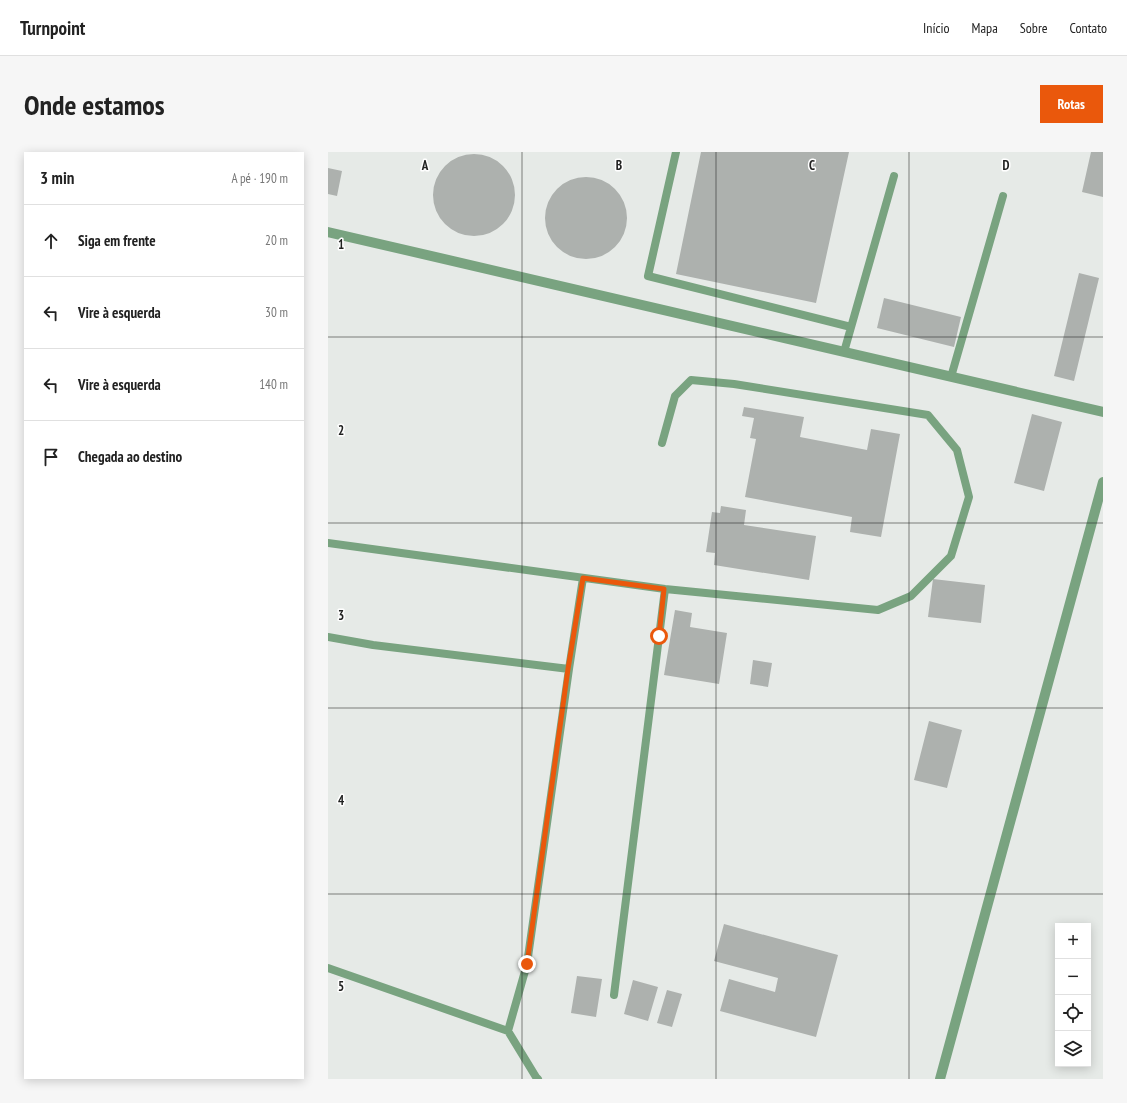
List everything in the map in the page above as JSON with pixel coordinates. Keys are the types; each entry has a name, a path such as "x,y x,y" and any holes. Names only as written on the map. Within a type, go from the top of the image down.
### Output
{"street":[{"path":"328,232 1103,412"},
{"path":"940,1079 1103,482"}],"lane":[{"path":"676,152 648,276 852,327"},
{"path":"844,352 894,176"},
{"path":"951,377 1004,196"},
{"path":"328,543 664,589 878,610 911,596 951,556 969,497 958,450 928,415 734,384 691,380 675,396 662,443"},
{"path":"508,1031 527,964 568,669 583,578"},
{"path":"614,995 664,589"},
{"path":"328,637 373,645 568,669"},
{"path":"328,968 508,1031 538,1079"}],"building":[{"path":"701,152 849,152 816,303 676,274"},
{"path":"1091,152 1103,152 1103,197 1082,192"},
{"path":"474,154 490,157 503,166 512,179 515,195 512,211 503,224 490,233 474,236 458,233 445,224 436,211 433,195 436,179 445,166 458,157"},
{"path":"328,168 342,171 337,196 328,194"},
{"path":"586,177 602,180 615,189 624,202 627,218 624,234 615,247 602,256 586,259 570,256 557,247 548,234 545,218 548,202 557,189 570,180"},
{"path":"1079,273 1099,278 1074,381 1054,376"},
{"path":"884,298 961,317 954,347 877,328"},
{"path":"744,407 804,417 800,437 867,450 871,429 900,434 881,537 850,532 852,517 745,497 756,439 750,438 754,418 742,416"},
{"path":"1032,414 1062,422 1044,491 1014,483"},
{"path":"721,506 746,510 744,525 816,536 809,580 714,565 715,553 706,552 712,512 720,513"},
{"path":"933,579 985,585 981,623 928,617"},
{"path":"675,610 692,613 690,627 727,633 719,684 664,675"},
{"path":"753,660 772,663 768,687 750,684"},
{"path":"929,721 962,730 947,788 914,780"},
{"path":"724,924 838,955 816,1037 720,1011 729,979 775,992 778,978 714,961"},
{"path":"577,976 602,979 596,1017 571,1013"},
{"path":"633,980 658,987 648,1021 624,1014"},
{"path":"667,990 682,994 672,1027 657,1023"}],"route":[{"path":"527,964 568,669 583,578 664,589 659,636"}]}
